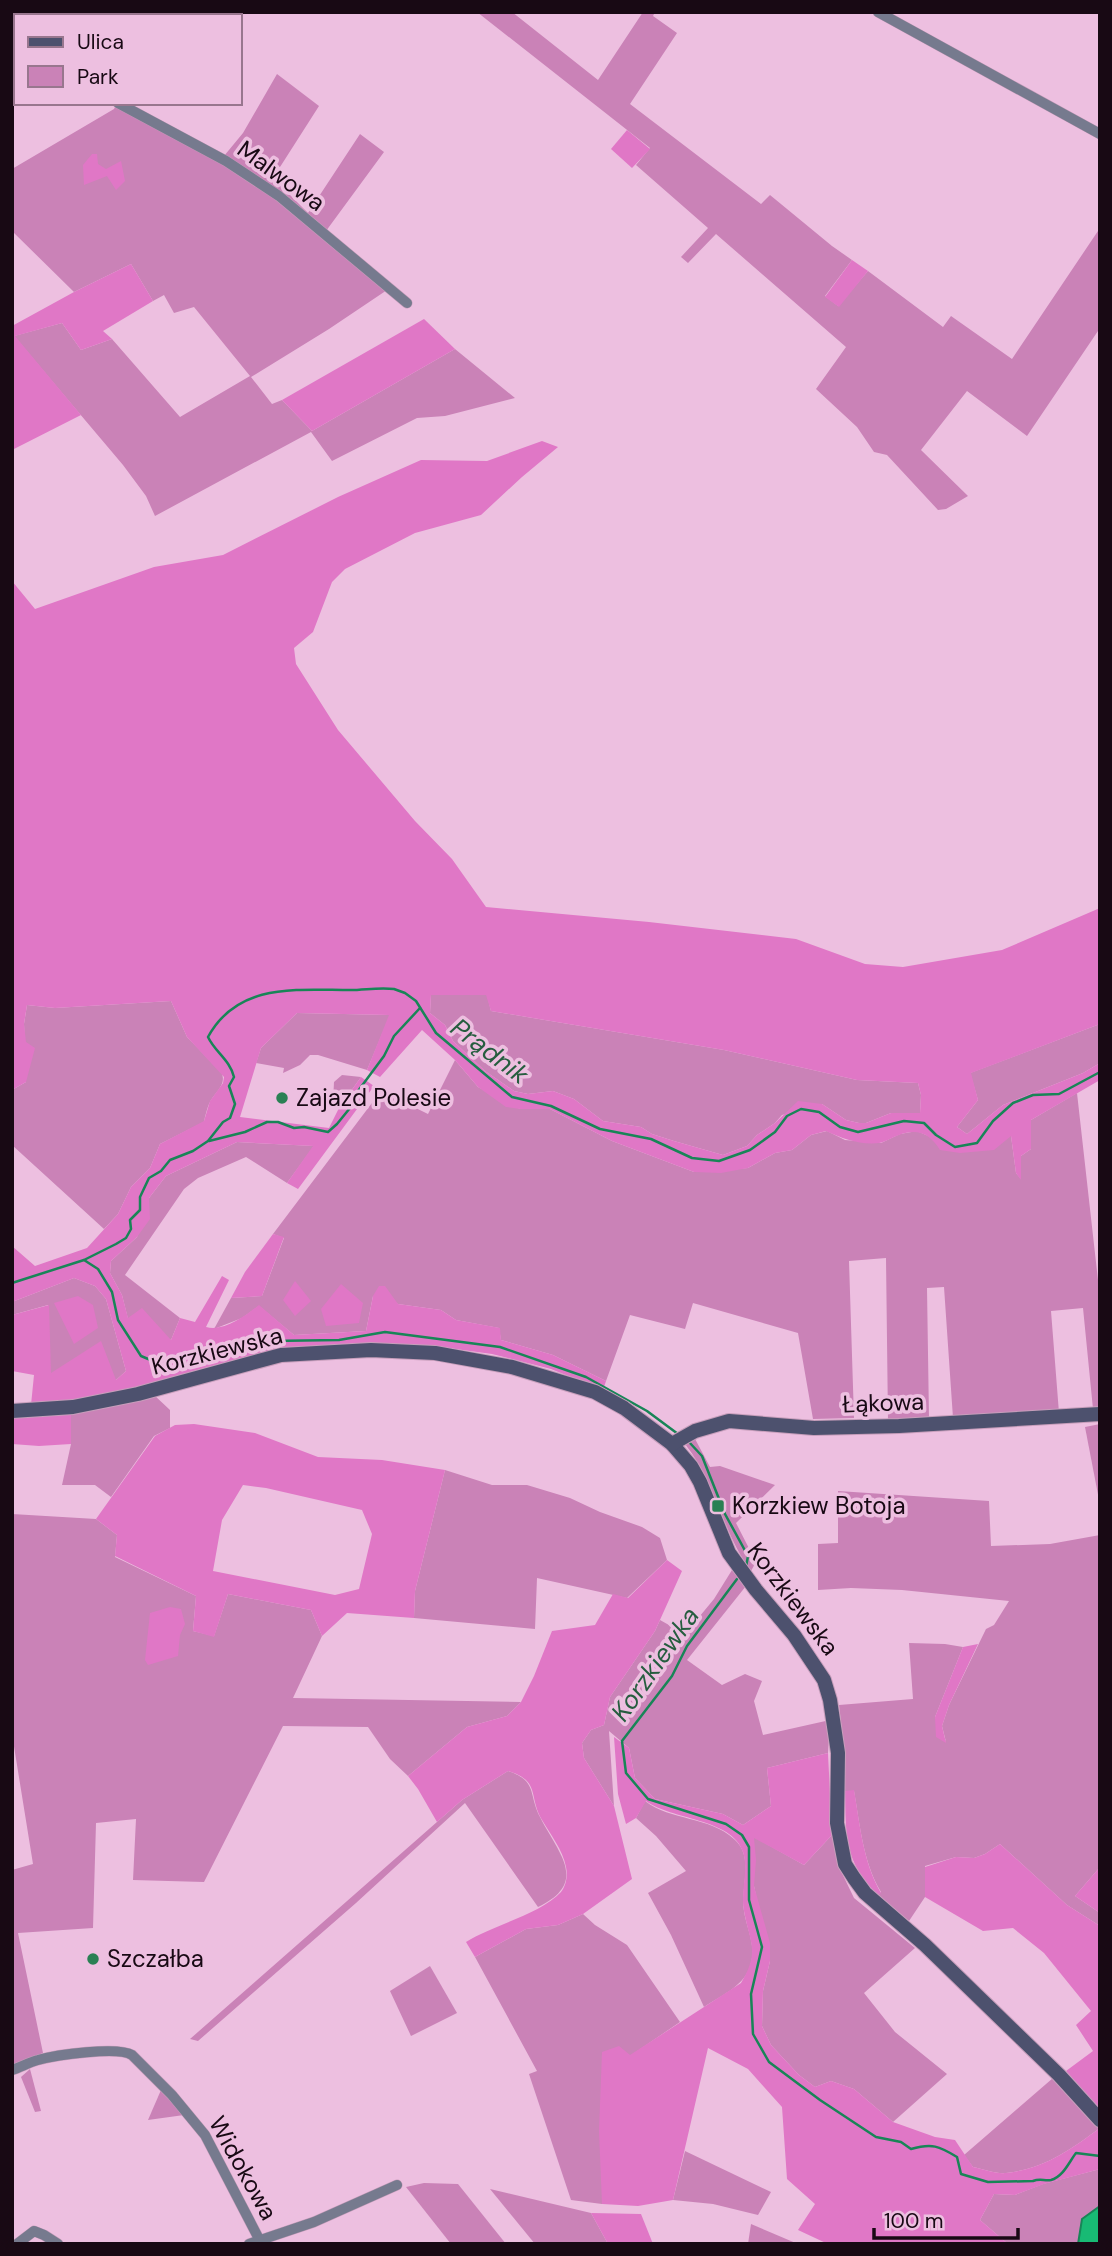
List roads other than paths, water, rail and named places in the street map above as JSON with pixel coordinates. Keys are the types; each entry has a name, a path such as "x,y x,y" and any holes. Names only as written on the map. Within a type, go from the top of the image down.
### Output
{"street":[{"path":"878,12 1100,134"},
{"name":"Malwowa","path":"122,105 226,161 279,196 407,303"},
{"name":"Korzkiewska","path":"12,1411 74,1408 138,1394 281,1354 371,1350 435,1353 512,1367 595,1392 624,1408 672,1444 691,1466 729,1553 793,1634 824,1680 830,1700 838,1753 837,1823 845,1864 865,1893 925,1945 1059,2075 1100,2120"},
{"name":"Łąkowa","path":"672,1444 695,1431 729,1421 825,1428 1100,1414"},
{"name":"Widokowa","path":"12,2070 38,2060 79,2053 125,2051 132,2055 172,2095 205,2135 254,2241"},
{"path":"254,2241 314,2222 397,2185"},
{"path":"17,2244 34,2231 58,2244"}],"waterway":[{"name":"Prądnik","path":"12,1283 84,1260 126,1238 131,1229 130,1220 140,1210 140,1197 149,1178 161,1171 170,1160 193,1151 208,1141 223,1122 230,1118 235,1104 229,1086 234,1077 208,1037 235,1006 270,993 290,990 383,988 405,993 416,1001 436,1033 512,1097 551,1106 600,1129 651,1139 692,1158 719,1161 750,1150 775,1132 787,1116 801,1109 819,1112 840,1127 858,1132 904,1121 924,1123 936,1135 955,1147 977,1143 993,1121 1013,1103 1033,1095 1059,1094 1100,1072"},
{"path":"209,1141 245,1132 267,1122 328,1132 350,1108 394,1036 420,1008"},
{"name":"Korzkiewka","path":"84,1260 98,1269 112,1292 118,1320 141,1356 172,1369 195,1366 269,1341 339,1340 385,1332 500,1347 586,1377 647,1411 678,1434"},
{"name":"Korzkiewka","path":"689,1442 702,1456 725,1514 748,1556 746,1567"},
{"name":"Korzkiewka","path":"737,1579 687,1646 672,1676 622,1741 626,1773 648,1799 726,1824 742,1835 749,1847 749,1900 762,1947 751,1994 753,2034 769,2062 876,2137 901,2142 911,2149 925,2146 940,2148 957,2157 961,2174 988,2182 1051,2180 1062,2173 1076,2153 1100,2156"}],"place":[{"name":"Zajazd Polesie","path":"282,1098"},
{"name":"Korzkiew Botoja","path":"718,1506"},
{"name":"Szczałba","path":"93,1959"}]}
